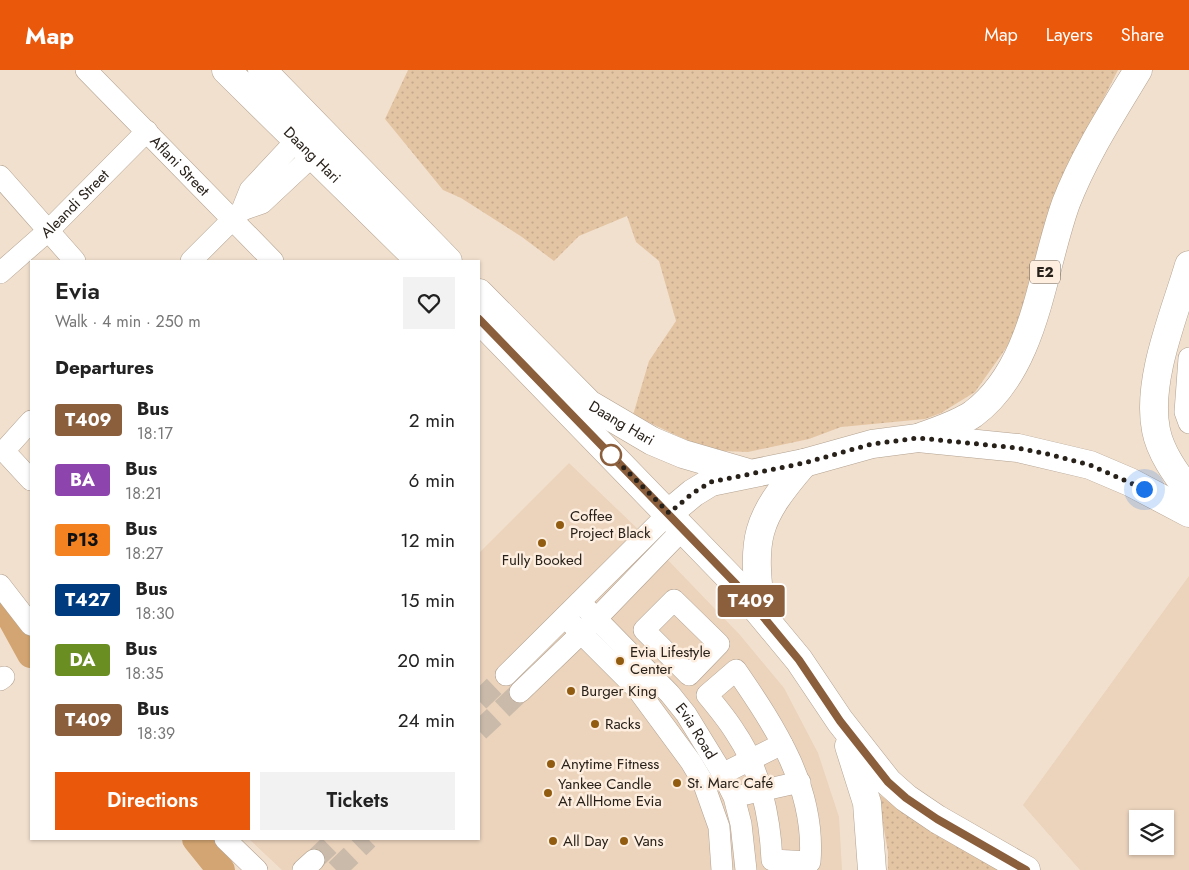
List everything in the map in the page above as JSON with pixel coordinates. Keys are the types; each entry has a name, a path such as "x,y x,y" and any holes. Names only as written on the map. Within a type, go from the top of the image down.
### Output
{"main road":[{"name":"Daang Hari","path":"226,70 312,140 447,260"},
{"name":"Daang Hari","path":"262,70 312,140 419,260"},
{"name":"E2","path":"918,438 955,424 972,414 993,396 1009,375 1022,349 1066,204 1097,138 1138,70"},
{"path":"1189,266 1159,367 1154,397 1156,431 1171,464 1189,491"},
{"name":"Daang Hari","path":"480,294 589,404 652,441 683,454 750,473 804,463 872,444 918,438"},
{"name":"Daang Hari","path":"480,320 679,514 799,660 840,721"},
{"path":"589,404 679,514 711,482 750,473"},
{"path":"918,438 1018,448 1090,465 1130,482 1189,513"},
{"path":"761,613 756,557 758,536 767,510 804,463"},
{"path":"840,721 860,774 867,804 872,870"},
{"path":"840,721 872,764 906,798 937,819 1026,870"}],"street":[{"name":"Aflani Street","path":"86,70 147,131 237,214 272,260"},
{"name":"Aleandi Street","path":"0,273 49,230 147,131"},
{"path":"191,260 237,214 250,190 312,140"},
{"path":"0,176 74,260"},
{"path":"1189,358 1185,412 1189,423"},
{"path":"30,423 4,451 30,479"},
{"path":"506,675 580,602 679,514"},
{"path":"520,692 589,626 679,514"},
{"path":"0,585 30,624"},
{"path":"674,600 719,644 689,675 644,630 674,600"},
{"name":"Evia Road","path":"580,602 589,626 691,762 703,782 719,827 722,870"},
{"name":"Evia Road","path":"565,617 589,626 670,694 686,714 734,796 741,824 746,870"},
{"path":"736,670 772,721 782,744 800,782 812,842 810,862 772,860 770,829 750,761 736,733 707,695 736,670"},
{"path":"722,774 782,744"},
{"path":"734,796 800,782"},
{"path":"226,840 257,870"}],"shaded area":[{"path":"408,70 1118,70 1089,127 1011,341 975,392 941,413 925,419 841,427 809,439 748,452 723,451 697,445 633,415 649,361 676,321 659,261 636,242 627,216 579,236 554,261 522,237 461,198 443,190 385,119"},
{"name":"Evia Lifestyle Center","path":"569,463 642,533 740,635 784,688 818,753 839,817 842,870 282,870 250,840 480,840 480,552"},
{"path":"1189,576 1189,870 1080,870 1023,805"},
{"path":"880,795 906,815 1004,870 888,870 888,852 878,796"}],"waterway":[{"path":"0,605 10,616 30,652"},
{"path":"197,840 221,870"}],"tunnel":[{"path":"480,700 506,675"},
{"path":"480,730 520,692"},
{"path":"314,860 335,840"},
{"path":"336,870 367,840"}],"bus line":[{"name":"T409","path":"480,320 736,584 799,660 840,721 888,782 906,798 937,819 1026,870"}],"place":[{"name":"Coffee Project Black","path":"560,525"},
{"name":"Fully Booked","path":"542,543"},
{"name":"Evia Lifestyle Center","path":"620,661"},
{"name":"Burger King","path":"571,691"},
{"name":"Racks","path":"595,724"},
{"name":"Anytime Fitness","path":"551,764"},
{"name":"St. Marc Café","path":"677,783"},
{"name":"Yankee Candle At AllHome Evia","path":"548,793"},
{"name":"All Day","path":"553,841"},
{"name":"Vans","path":"624,841"}],"route":[{"path":"611,455 669,513 693,493 711,482 804,463 872,444 918,438 1018,448 1052,455 1090,465 1144,489"}]}
